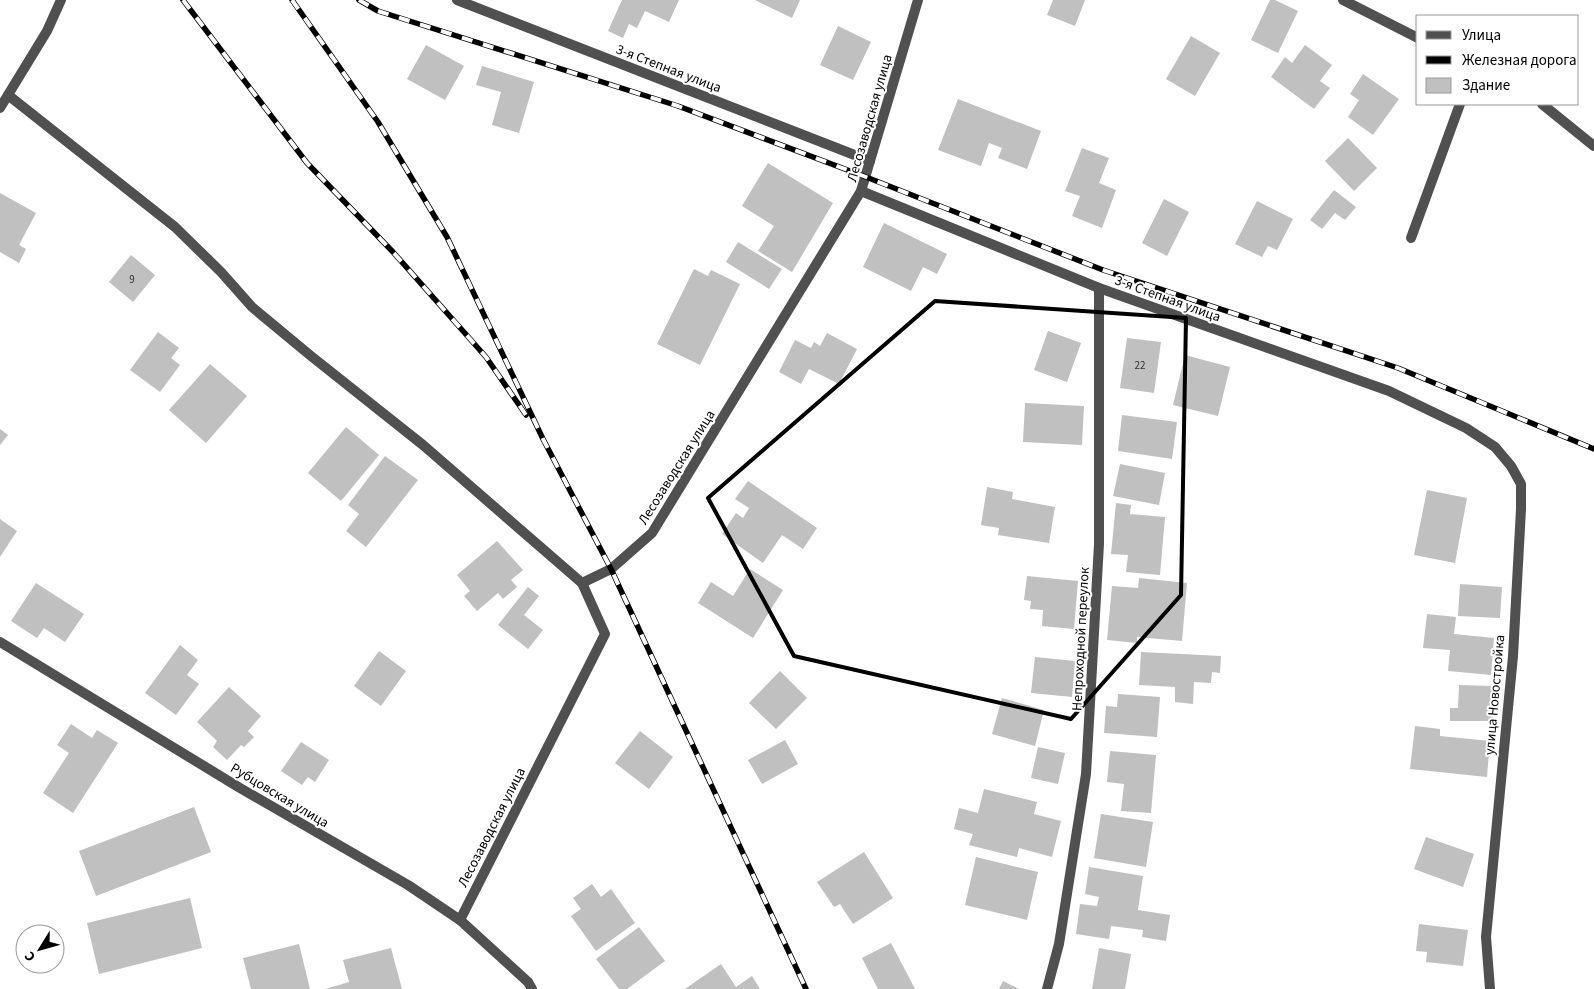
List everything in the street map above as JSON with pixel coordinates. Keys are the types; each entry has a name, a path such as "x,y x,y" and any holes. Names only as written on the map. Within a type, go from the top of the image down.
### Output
{"street":[{"path":"0,108 47,31 61,0"},
{"name":"3-я Степная улица","path":"457,0 870,161"},
{"name":"Лесозаводская улица","path":"460,920 605,634 582,583 611,569 652,533 862,192 918,0"},
{"path":"1343,0 1416,37"},
{"path":"8,95 175,227 221,272 252,307 310,356 424,445 582,583"},
{"path":"1411,238 1460,105"},
{"path":"1543,105 1594,146"},
{"name":"3-я Степная улица","path":"862,192 1099,288 1390,391 1466,428"},
{"name":"Непроходной переулок","path":"1046,989 1059,944 1086,774 1099,544 1099,288"},
{"name":"улица Новостройка","path":"1466,428 1495,447 1511,466 1521,484 1513,656 1486,937 1490,989"},
{"name":"Рубцовская улица","path":"0,642 240,788 408,885 460,920 528,982 532,989"}],"highlighted area":[{"path":"935,301 1186,318 1181,595 1071,719 794,656 708,498"}],"building":[{"path":"622,0 679,0 669,22 645,11 637,28 629,24 623,38 608,31"},
{"path":"755,0 800,0 792,18"},
{"path":"1053,0 1085,0 1075,26 1047,15"},
{"path":"1270,0 1275,0 1298,11 1278,53 1251,40"},
{"path":"838,26 871,42 853,80 820,65"},
{"path":"1191,36 1220,53 1195,96 1166,79"},
{"path":"426,45 464,66 445,100 407,79"},
{"path":"1305,45 1332,65 1320,81 1330,88 1314,109 1271,77 1285,57 1292,63"},
{"path":"482,66 534,82 519,133 492,125 501,92 476,85"},
{"path":"1363,74 1399,99 1373,135 1348,117 1359,100 1350,94"},
{"path":"958,99 1041,131 1027,169 998,158 1002,148 989,143 981,166 938,150"},
{"path":"1348,138 1377,168 1354,191 1325,161"},
{"path":"1082,148 1109,158 1099,183 1116,190 1102,228 1072,216 1080,196 1065,191"},
{"path":"768,163 833,203 792,272 758,251 774,226 742,206"},
{"path":"1334,190 1356,207 1345,220 1335,213 1322,229 1310,220"},
{"path":"0,193 36,213 19,245 26,249 19,263 0,252"},
{"path":"1164,199 1189,212 1167,256 1142,243"},
{"path":"1257,201 1293,219 1277,250 1268,246 1262,257 1235,244"},
{"path":"884,223 947,254 937,274 923,267 911,291 863,267"},
{"path":"738,242 782,269 769,289 726,262"},
{"path":"131,255 155,275 133,302 109,282"},
{"path":"694,269 708,276 711,270 740,284 700,365 657,344"},
{"path":"1048,331 1081,343 1067,382 1034,370"},
{"path":"158,332 179,348 171,358 180,365 160,392 130,370"},
{"path":"827,333 857,349 839,384 809,369 801,384 779,372 795,340 811,348 814,342 820,346"},
{"path":"1127,338 1161,342 1154,393 1120,388"},
{"path":"1185,355 1230,367 1218,416 1173,405"},
{"path":"210,364 247,396 206,443 169,410"},
{"path":"1025,403 1084,406 1082,445 1023,442"},
{"path":"1122,415 1177,422 1172,459 1118,451"},
{"path":"346,427 379,455 341,501 308,473"},
{"path":"0,429 8,435 0,445"},
{"path":"385,456 418,480 366,547 346,531 359,514 348,505"},
{"path":"1120,464 1165,473 1159,505 1113,496"},
{"path":"748,481 817,528 803,549 782,535 763,563 722,534 736,513 743,518 749,508 735,499"},
{"path":"987,487 1013,492 1012,499 1055,507 1049,543 998,535 999,528 981,525"},
{"path":"1427,490 1467,498 1455,563 1414,555"},
{"path":"1116,503 1131,505 1130,514 1165,517 1160,575 1126,572 1128,555 1111,554"},
{"path":"0,519 17,531 0,557"},
{"path":"497,541 523,570 511,580 517,587 503,599 498,593 477,611 464,596 470,591 457,575"},
{"path":"750,569 783,590 753,638 698,603 711,582 733,596"},
{"path":"1027,576 1078,581 1074,629 1042,626 1043,610 1030,609 1031,601 1024,600"},
{"path":"1139,578 1187,583 1182,641 1137,637 1137,643 1107,640 1112,586 1138,588"},
{"path":"36,583 84,614 65,642 44,628 37,638 11,621"},
{"path":"1460,584 1502,587 1500,618 1458,616"},
{"path":"528,587 539,596 524,615 543,630 528,649 498,625"},
{"path":"1427,614 1456,617 1454,634 1494,638 1491,675 1448,671 1450,650 1423,648"},
{"path":"180,645 198,660 187,675 199,684 176,715 145,693"},
{"path":"379,651 406,671 381,706 354,686"},
{"path":"1141,652 1221,656 1220,673 1212,672 1211,683 1194,682 1193,704 1175,702 1175,687 1139,685"},
{"path":"1035,657 1075,661 1072,697 1031,693"},
{"path":"780,671 807,698 776,729 749,703"},
{"path":"1459,685 1493,686 1493,721 1450,721 1450,708 1458,708"},
{"path":"229,687 261,716 248,731 254,737 244,747 241,745 227,760 213,747 217,741 197,722"},
{"path":"1118,694 1160,697 1157,737 1104,733 1106,706 1117,707"},
{"path":"1002,698 1044,710 1035,746 992,734"},
{"path":"71,724 92,738 97,730 118,743 73,813 43,793 69,753 57,745"},
{"path":"1415,726 1440,729 1440,736 1490,741 1487,777 1410,769"},
{"path":"640,731 673,757 649,789 615,763"},
{"path":"785,740 798,764 762,784 748,760"},
{"path":"301,742 329,760 315,782 308,777 302,785 281,771"},
{"path":"1038,747 1065,753 1058,784 1031,778"},
{"path":"1110,751 1156,755 1151,813 1121,811 1124,784 1107,782"},
{"path":"984,789 1037,802 1034,814 1061,821 1052,857 1019,848 1017,857 969,845 973,834 954,829 959,808 978,813"},
{"path":"194,807 211,852 96,896 79,851"},
{"path":"1101,814 1153,822 1146,867 1094,858"},
{"path":"1426,837 1474,854 1463,887 1414,869"},
{"path":"864,852 893,898 853,924 840,904 834,907 817,882"},
{"path":"976,857 1038,872 1027,920 965,905"},
{"path":"1089,867 1143,876 1138,910 1170,915 1166,941 1142,937 1143,930 1111,926 1109,939 1076,934 1080,904 1097,906 1099,897 1085,894"},
{"path":"592,884 601,897 611,889 635,923 596,951 571,916 581,909 573,898"},
{"path":"190,898 202,948 99,974 87,923"},
{"path":"1419,924 1468,930 1463,966 1426,962 1427,952 1416,951"},
{"path":"639,927 665,961 627,989 619,989 596,959"},
{"path":"891,943 915,989 878,989 862,958"},
{"path":"299,944 310,989 251,989 243,958"},
{"path":"391,948 402,989 325,989 349,982 343,960"},
{"path":"1099,948 1131,954 1125,989 1092,989"},
{"path":"721,964 736,987 752,976 760,989 685,989"},
{"path":"1003,981 1019,989 999,989"}],"railway":[{"path":"183,0 307,163 393,252 486,357 526,415"},
{"path":"292,0 378,122 447,237 543,439 611,569 806,989"},
{"path":"359,0 378,11 678,106 1103,270 1398,368 1594,449"}]}
